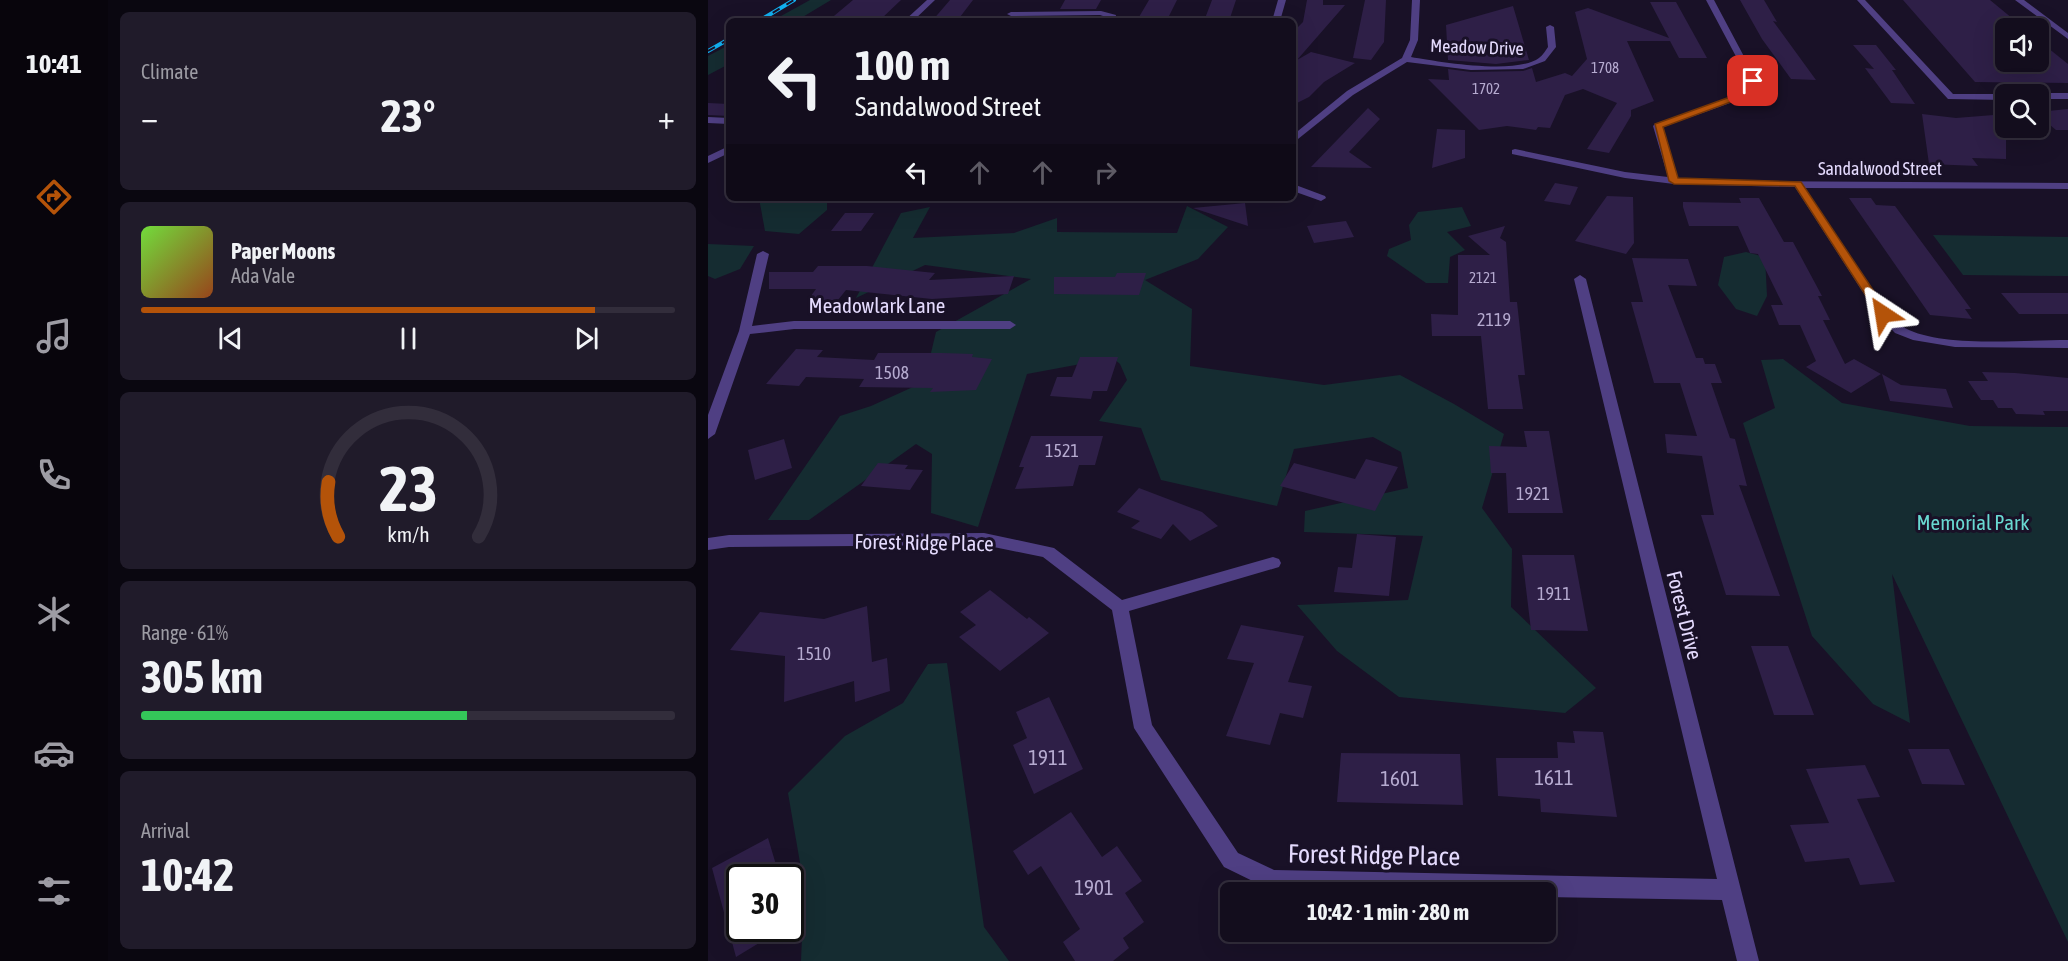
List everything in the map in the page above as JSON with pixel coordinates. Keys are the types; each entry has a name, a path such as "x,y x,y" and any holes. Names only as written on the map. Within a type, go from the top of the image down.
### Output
{"street":[{"path":"911,18 931,0"},
{"path":"1277,18 1282,0"},
{"path":"1296,138 1350,93 1406,59 1414,40 1416,0"},
{"path":"1674,181 1658,126 1744,95 1753,81 1710,0"},
{"path":"1861,0 1951,97 1995,97"},
{"path":"2019,0 2064,30 2068,36"},
{"path":"1011,14 1101,13 1112,18"},
{"name":"Meadow Drive","path":"1406,59 1455,66 1512,69 1537,65 1553,48 1554,38 1550,27"},
{"path":"2049,96 2068,96"},
{"path":"708,160 726,151"},
{"name":"Sandalwood Street","path":"1515,152 1625,175 1674,181 2068,186"},
{"path":"1798,184 1883,314 1899,330 1916,338 1940,342 2068,344"},
{"path":"1296,188 1321,198"},
{"path":"708,434 745,331 763,254"},
{"name":"Forest Drive","path":"1580,279 1748,961"},
{"name":"Meadowlark Lane","path":"745,331 794,325 1010,325"},
{"name":"Forest Ridge Place","path":"708,544 729,541 984,539 1048,552 1120,607 1143,728 1231,860 1273,880 1730,890"},
{"path":"1120,607 1273,563"}],"lane":[{"path":"708,120 726,121"}],"green space":[{"path":"810,0 831,0 801,18 777,18"},
{"path":"726,47 726,66 708,75 708,56"},
{"path":"760,201 827,201 827,210 799,234 765,231"},
{"path":"1187,206 1228,227 1198,259 1145,280 1192,309 1190,366 1324,385 1400,375 1504,434 1482,508 1512,549 1511,607 1596,688 1565,713 1399,697 1337,651 1297,605 1408,600 1423,536 1304,532 1305,511 1408,488 1401,452 1373,437 1294,449 1277,506 1161,480 1141,428 1099,421 1127,380 1120,364 1113,358 1027,374 978,527 931,513 932,454 916,444 809,520 768,520 840,416 871,406 924,382 936,332 1031,279 925,265 856,298 901,213 930,207 913,238 1014,233 1057,218 1057,232 1177,233"},
{"path":"1462,207 1471,226 1447,232 1465,250 1450,257 1448,283 1426,283 1387,256 1389,249 1411,240 1409,225 1418,212"},
{"path":"1933,235 2068,237 2068,276 1963,275"},
{"path":"708,244 754,246 740,269 715,279 708,276"},
{"path":"1746,252 1765,257 1767,296 1757,316 1736,309 1718,285 1724,257"},
{"name":"Memorial Park","path":"1783,359 1842,403 1970,426 2068,427 2068,942 1892,574 1910,723 1873,704 1812,636 1743,423 1775,408 1761,360"},
{"path":"947,663 984,927 1009,961 801,961 802,942 804,942 804,864 800,864 788,793 845,736 903,703 928,664"}],"building":[{"path":"853,0 901,0 882,18 832,18"},
{"path":"950,0 973,0 959,18 935,18"},
{"path":"1065,0 1101,0 1096,9 1060,9"},
{"path":"1149,0 1177,0 1168,18 1139,17"},
{"path":"1212,0 1236,0 1230,18 1205,18"},
{"path":"1307,0 1323,0 1323,5 1345,5 1297,60 1311,52 1355,63 1324,82 1309,97 1296,104 1296,29 1303,22"},
{"path":"1365,0 1386,0 1384,42 1371,60 1353,58"},
{"path":"1740,0 1764,0 1777,22 1773,21 1816,80 1791,79 1762,39"},
{"path":"1903,0 1990,0 2012,18 1995,18 1995,72 2049,72 2049,49 2068,64 2068,83 1975,82"},
{"path":"1650,2 1676,2 1707,58 1679,58 1670,41 1627,41 1654,101 1631,110 1631,116 1609,153 1587,149 1617,103 1583,89 1565,95 1550,128 1538,127 1536,130 1507,126 1479,130 1428,79 1449,80 1448,69 1471,72 1523,71 1532,68 1536,82 1565,73 1572,76 1587,59 1575,12 1588,8 1669,38"},
{"path":"1513,6 1529,60 1496,64 1448,60 1446,25"},
{"path":"1853,45 1876,45 1896,70 1892,70 1915,104 1891,103 1865,68 1874,69"},
{"path":"708,103 726,104 726,116 708,115"},
{"path":"1368,108 1380,119 1349,152 1372,168 1311,167"},
{"path":"2068,109 2068,130 2056,130 2049,124 2049,111"},
{"path":"1922,114 1956,118 1995,115 1995,138 2006,138 2006,159 1972,158 1978,166 1929,164"},
{"path":"1437,129 1465,130 1465,158 1432,168"},
{"path":"1555,183 1578,187 1570,205 1544,201"},
{"path":"1607,196 1633,197 1634,243 1626,254 1575,241"},
{"path":"1739,198 1759,198 1784,242 1793,242 1822,296 1818,296 1830,320 1823,320 1845,364 1854,359 1881,374 1851,393 1806,367 1816,361 1800,325 1779,325 1771,305 1783,305 1758,254 1750,253 1738,226 1689,226 1683,202 1741,203"},
{"path":"1849,198 1871,198 1876,205 1895,206 1971,309 1965,309 1972,319 1930,315"},
{"path":"1245,203 1248,226 1193,208"},
{"path":"845,213 874,213 861,231 831,231"},
{"path":"1346,221 1354,237 1314,243 1307,226"},
{"path":"1505,226 1500,238 1506,242 1510,302 1517,302 1525,375 1518,375 1523,409 1488,409 1481,336 1432,336 1431,314 1458,315 1458,255 1490,255 1468,236"},
{"path":"1632,258 1688,259 1697,286 1668,285 1696,358 1703,358 1705,364 1715,364 1722,383 1711,383 1730,438 1735,439 1747,486 1739,485 1780,596 1726,595 1701,515 1714,515 1702,456 1667,453 1665,434 1697,436 1680,383 1654,383 1631,302 1643,302"},
{"path":"818,266 867,266 935,273 929,280 1014,276 1008,294 932,299 846,290 838,300 808,300 816,289 769,289 769,272 813,272"},
{"path":"1117,273 1146,273 1139,295 1054,294 1054,277 1115,277"},
{"path":"2001,293 2068,293 2068,314 2019,314"},
{"path":"796,349 823,350 817,357 874,360 878,353 973,354 972,357 992,359 976,390 930,392 933,388 859,387 864,379 806,377 799,386 766,384"},
{"path":"1080,357 1118,357 1107,391 1093,391 1091,399 1050,396 1057,377 1072,377"},
{"path":"1982,372 2068,378 2068,411 2043,411 2045,415 2016,414 2012,408 1998,408 1993,400 1981,400 1968,381 1988,381"},
{"path":"1882,374 1901,385 1946,389 1953,408 1890,401"},
{"path":"1524,431 1549,431 1563,513 1508,513 1506,473 1491,473 1489,446 1527,447"},
{"path":"1031,436 1103,436 1095,465 1079,465 1073,486 1015,489 1024,467 1019,467"},
{"path":"784,439 792,468 755,480 748,450"},
{"path":"1366,459 1398,467 1375,511 1280,486 1294,463 1355,479"},
{"path":"878,463 908,465 905,469 923,470 910,490 861,486"},
{"path":"1139,488 1202,512 1218,526 1190,541 1173,524 1161,539 1131,528 1140,521 1117,512"},
{"path":"1357,534 1396,537 1389,596 1334,592 1338,567 1352,568"},
{"path":"1522,555 1574,555 1588,631 1531,630"},
{"path":"990,590 1049,633 1000,671 959,637 976,625 960,612"},
{"path":"867,606 872,662 887,658 890,691 855,702 854,681 784,702 785,656 730,650 760,612 824,619"},
{"path":"1241,625 1304,636 1288,682 1312,686 1303,718 1280,713 1270,745 1226,736 1254,663 1227,659"},
{"path":"1751,646 1788,646 1814,715 1774,715"},
{"path":"1049,697 1083,769 1034,794 1013,745 1027,738 1016,712"},
{"path":"1573,731 1603,732 1617,817 1541,812 1540,799 1498,796 1496,758 1558,758 1557,742 1575,743"},
{"path":"1908,749 1949,749 1965,785 1922,784"},
{"path":"1341,753 1460,754 1463,805 1337,802"},
{"path":"1865,765 1880,797 1857,799 1895,882 1860,885 1849,858 1805,862 1790,825 1829,823 1806,769"},
{"path":"1071,812 1102,857 1117,846 1142,881 1125,893 1144,922 1123,938 1129,948 1113,961 1075,961 1063,942 1080,929 1041,866 1028,875 1013,851"},
{"path":"768,838 776,864 726,864 726,920 712,868"},
{"path":"732,942 761,942 736,957"}],"railway":[{"path":"764,18 794,0"},
{"path":"708,51 726,41"}],"route":[{"path":"1753,81 1744,95 1658,126 1674,181 1798,184 1883,314"}]}
